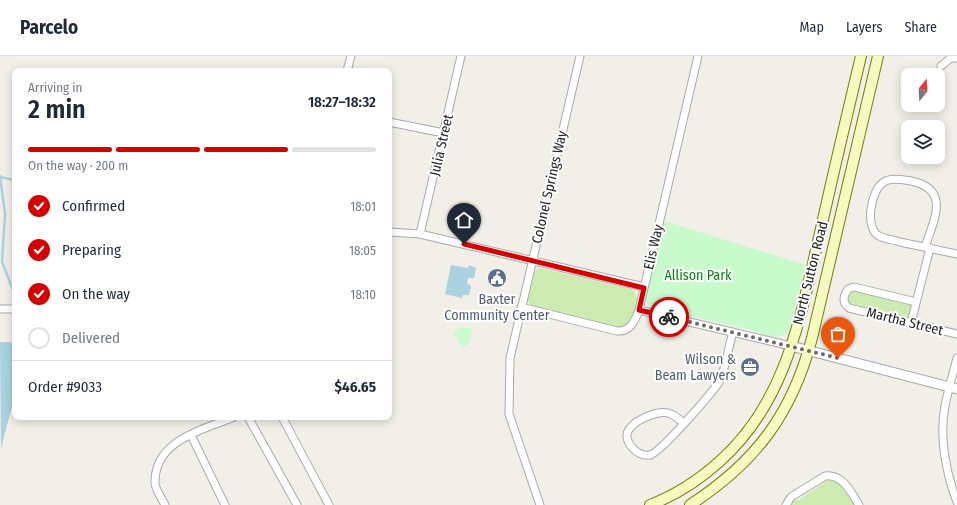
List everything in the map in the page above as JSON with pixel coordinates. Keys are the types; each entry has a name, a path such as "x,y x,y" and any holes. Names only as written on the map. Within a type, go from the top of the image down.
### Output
{"main road":[{"name":"North Sutton Road","path":"650,505 661,501 710,470 740,441 758,419 772,395 791,346 861,56"},
{"name":"North Sutton Road","path":"690,505 738,469 762,442 778,420 792,395 808,350 878,56"}],"street":[{"path":"348,68 351,56"},
{"name":"Julia Street","path":"420,234 461,56"},
{"name":"Colonel Springs Way","path":"540,505 509,414 510,358 580,56"},
{"name":"Elis Way","path":"521,307 621,331 632,325 639,310 698,56"},
{"path":"941,66 951,58 957,58"},
{"path":"392,123 444,133"},
{"path":"928,248 937,205 934,193 927,186 919,183 897,180 883,182 876,195 870,217 872,230 879,236 928,248 957,254"},
{"path":"392,232 420,234 644,288"},
{"name":"Martha Street","path":"911,323 928,248"},
{"name":"Martha Street","path":"916,302 857,287 850,288 846,293 844,301 849,308 957,334"},
{"path":"0,309 12,309"},
{"path":"639,310 808,350 953,388"},
{"path":"684,423 670,414 660,413 634,422 628,430 627,437 631,447 641,454 651,455 661,449 684,423 720,381 732,332"},
{"path":"957,358 953,388 945,406 943,442 948,470 957,502"},
{"path":"163,505 155,484 158,465 167,450 180,439 227,420"},
{"path":"250,420 297,505"},
{"path":"284,420 329,505"},
{"path":"190,435 225,505"},
{"path":"786,505 791,497 825,476 831,475 845,484 859,505"}],"green space":[{"name":"Allison Park","path":"664,221 806,265 789,331 782,336 769,338 759,332 668,311 664,312 647,306 645,299 662,237 660,233"},
{"path":"539,268 632,289 637,299 635,311 624,326 618,327 531,306 527,300 532,274"},
{"path":"852,290 913,304 910,318 908,319 851,305 848,303 846,297"},
{"path":"459,328 470,328 472,331 469,342 463,347 453,333"},
{"path":"829,479 841,485 854,505 790,505 794,500 799,500"}],"water":[{"path":"451,265 468,268 469,265 476,268 474,278 468,278 467,283 471,286 469,295 463,295 462,298 445,294"},
{"path":"0,342 12,342 12,406 1,448"}],"waterway":[{"path":"0,176 5,214 2,262 12,287"},
{"path":"0,177 12,179"}],"way so far":[{"path":"669,317 838,358"}],"place":[{"name":"Baxter Community Center","path":"497,278"},
{"name":"Wilson & Beam Lawyers","path":"750,367"}],"route":[{"path":"464,244 644,288 639,310 669,317"}]}
